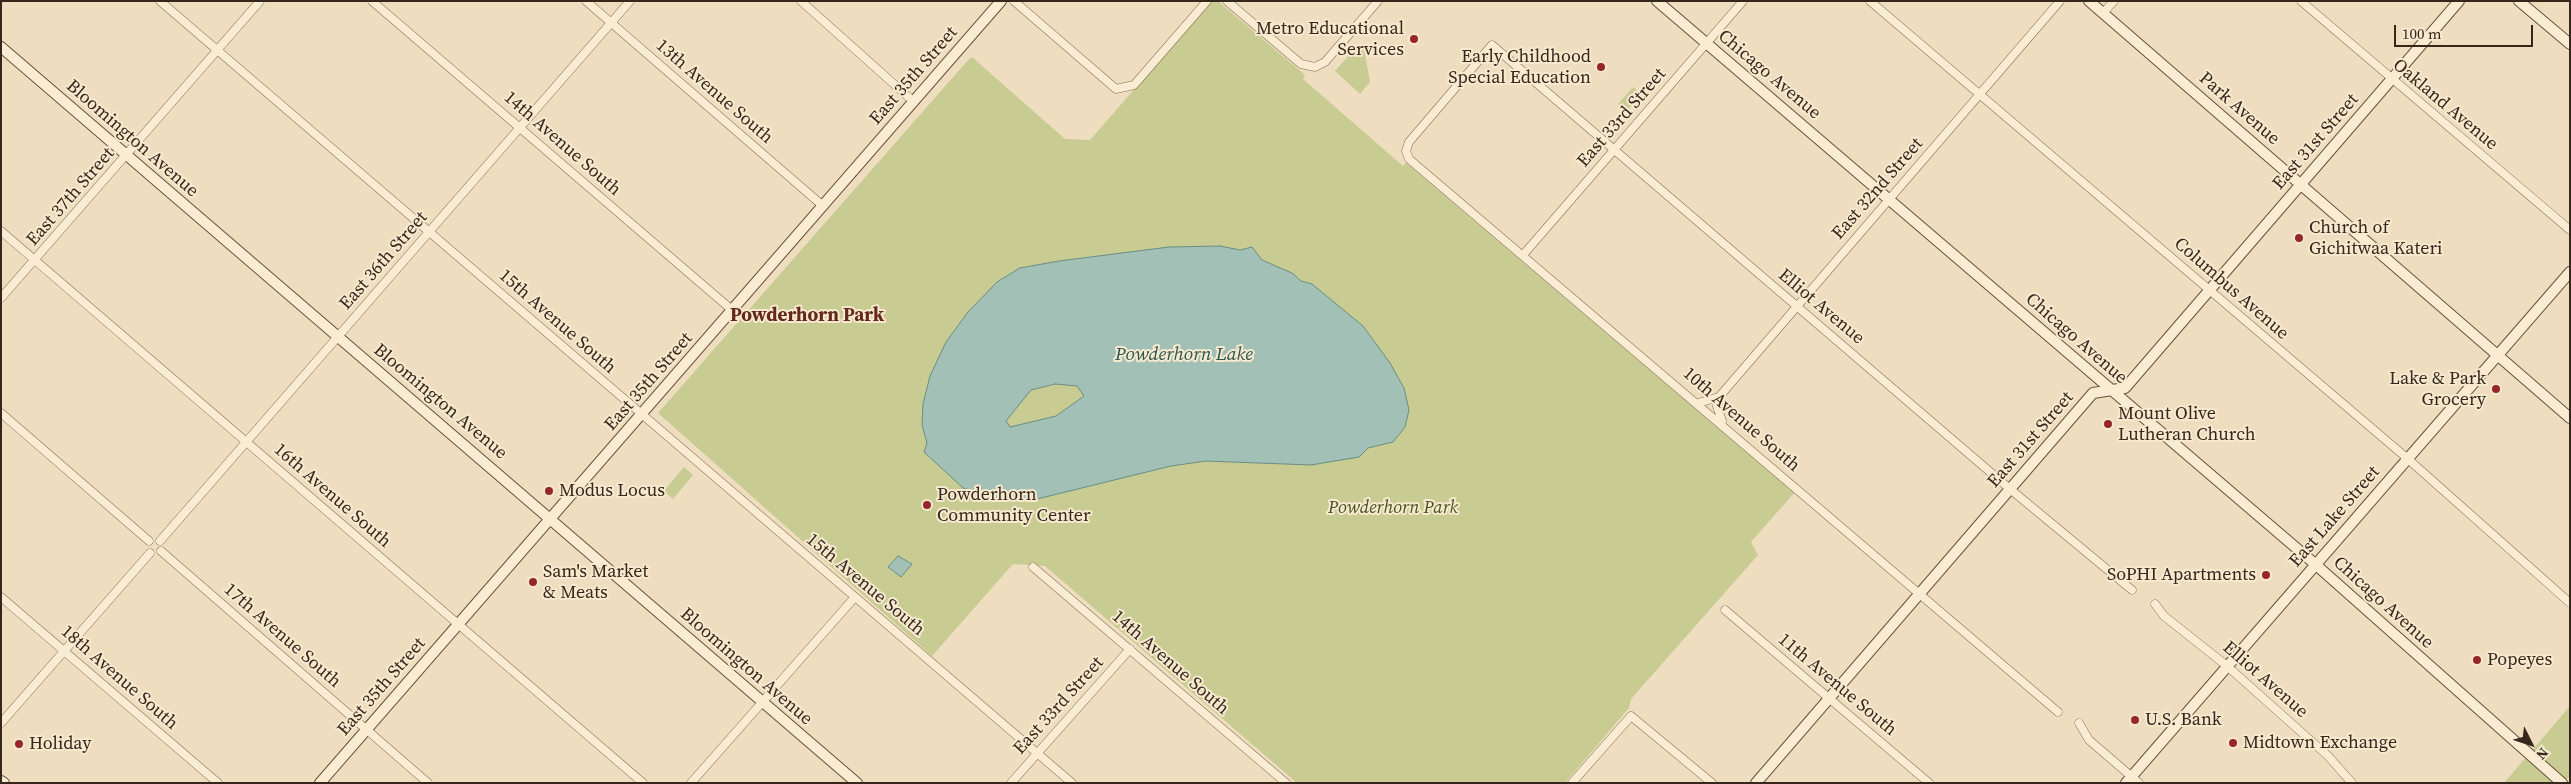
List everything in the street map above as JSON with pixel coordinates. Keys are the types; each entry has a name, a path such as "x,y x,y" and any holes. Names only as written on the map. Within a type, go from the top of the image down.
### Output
{"street":[{"name":"15th Avenue South","path":"160,1 1072,783"},
{"name":"East 37th Street","path":"1,298 260,1"},
{"name":"14th Avenue South","path":"372,1 732,310"},
{"name":"13th Avenue South","path":"586,1 823,206"},
{"name":"East 36th Street","path":"160,541 630,1"},
{"path":"801,1 914,102"},
{"name":"East 35th Street","path":"320,783 1001,1"},
{"path":"1014,1 1116,89 1125,89 1134,86 1207,1"},
{"path":"1227,1 1302,64 1315,67 1325,62 1378,1"},
{"name":"Chicago Avenue","path":"1657,1 2315,564 2561,782"},
{"name":"East 33rd Street","path":"1523,255 1743,1"},
{"name":"Columbus Avenue","path":"1870,1 2408,459 2570,603"},
{"name":"East 32nd Street","path":"1719,397 2060,1"},
{"name":"Park Avenue","path":"2090,1 2570,418"},
{"path":"2103,13 2114,1"},
{"name":"Oakland Avenue","path":"2301,1 2570,230"},
{"name":"East 31st Street","path":"1756,783 2093,393 2125,388 2459,1"},
{"path":"2519,1 2570,44"},
{"name":"Elliot Avenue","path":"1406,151 1409,142 1492,45 2010,489 2132,590"},
{"name":"Bloomington Avenue","path":"1,47 857,783"},
{"name":"10th Avenue South","path":"1406,151 1409,158 1921,593 2058,712"},
{"name":"16th Avenue South","path":"1,231 643,783"},
{"name":"East Lake Street","path":"2132,781 2227,666 2570,272"},
{"path":"1698,403 1719,397 1718,414 1723,424"},
{"path":"1,413 149,541"},
{"path":"1,723 150,553 161,551 160,541 154,539 149,541"},
{"path":"149,541 147,547 150,553"},
{"name":"17th Avenue South","path":"161,551 428,783"},
{"name":"14th Avenue South","path":"1033,567 1286,783"},
{"name":"18th Avenue South","path":"1,597 218,783"},
{"path":"691,783 855,597"},
{"name":"Elliot Avenue","path":"2155,604 2164,616 2227,666 2328,756 2352,783"},
{"name":"11th Avenue South","path":"1725,610 1929,783"},
{"name":"East 33rd Street","path":"1011,783 1130,649"},
{"path":"1572,783 1631,716 1712,783"},
{"path":"2080,723 2089,740 2132,781"}],"green space":[{"name":"Powderhorn Park","path":"1211,1 1218,1 1305,75 1303,79 1403,166 1406,163 1794,493 1751,542 1758,555 1631,699 1629,708 1565,783 1297,783 1045,566 1013,564 932,656 658,413 969,59 972,57 1065,139 1090,140"},
{"path":"1359,44 1364,48 1370,82 1360,94 1335,71"},
{"path":"1633,87 1641,94 1627,111 1618,104"},
{"path":"684,467 693,475 673,499 664,491"},
{"path":"2570,706 2570,776 2563,783 2504,783"}],"water":[{"name":"Powderhorn Lake","path":"1220,246 1240,250 1252,247 1262,260 1292,273 1301,281 1312,284 1363,326 1390,363 1404,388 1409,410 1405,427 1393,442 1368,448 1359,457 1311,465 1206,461 1171,466 1029,501 997,500 963,488 924,452 927,443 922,425 923,404 930,376 946,342 968,312 997,282 1020,268 1169,247","holes":["1055,384 1077,386 1084,396 1056,416 1010,427 1006,421 1031,390"]},
{"path":"898,556 912,564 901,577 888,567"}],"place":[{"name":"Metro Educational Services","path":"1414,39"},
{"name":"Early Childhood Special Education","path":"1601,67"},
{"name":"Church of Gichitwaa Kateri","path":"2299,238"},
{"name":"Lake & Park Grocery","path":"2496,389"},
{"name":"Mount Olive Lutheran Church","path":"2108,424"},
{"name":"Modus Locus","path":"549,491"},
{"name":"Powderhorn Community Center","path":"927,505"},
{"name":"SoPHI Apartments","path":"2266,575"},
{"name":"Sam's Market & Meats","path":"533,582"},
{"name":"Popeyes","path":"2477,660"},
{"name":"U.S. Bank","path":"2135,720"},
{"name":"Midtown Exchange","path":"2233,743"},
{"name":"Holiday","path":"19,744"}],"district":[{"name":"Powderhorn Park","path":"807,316"}]}
